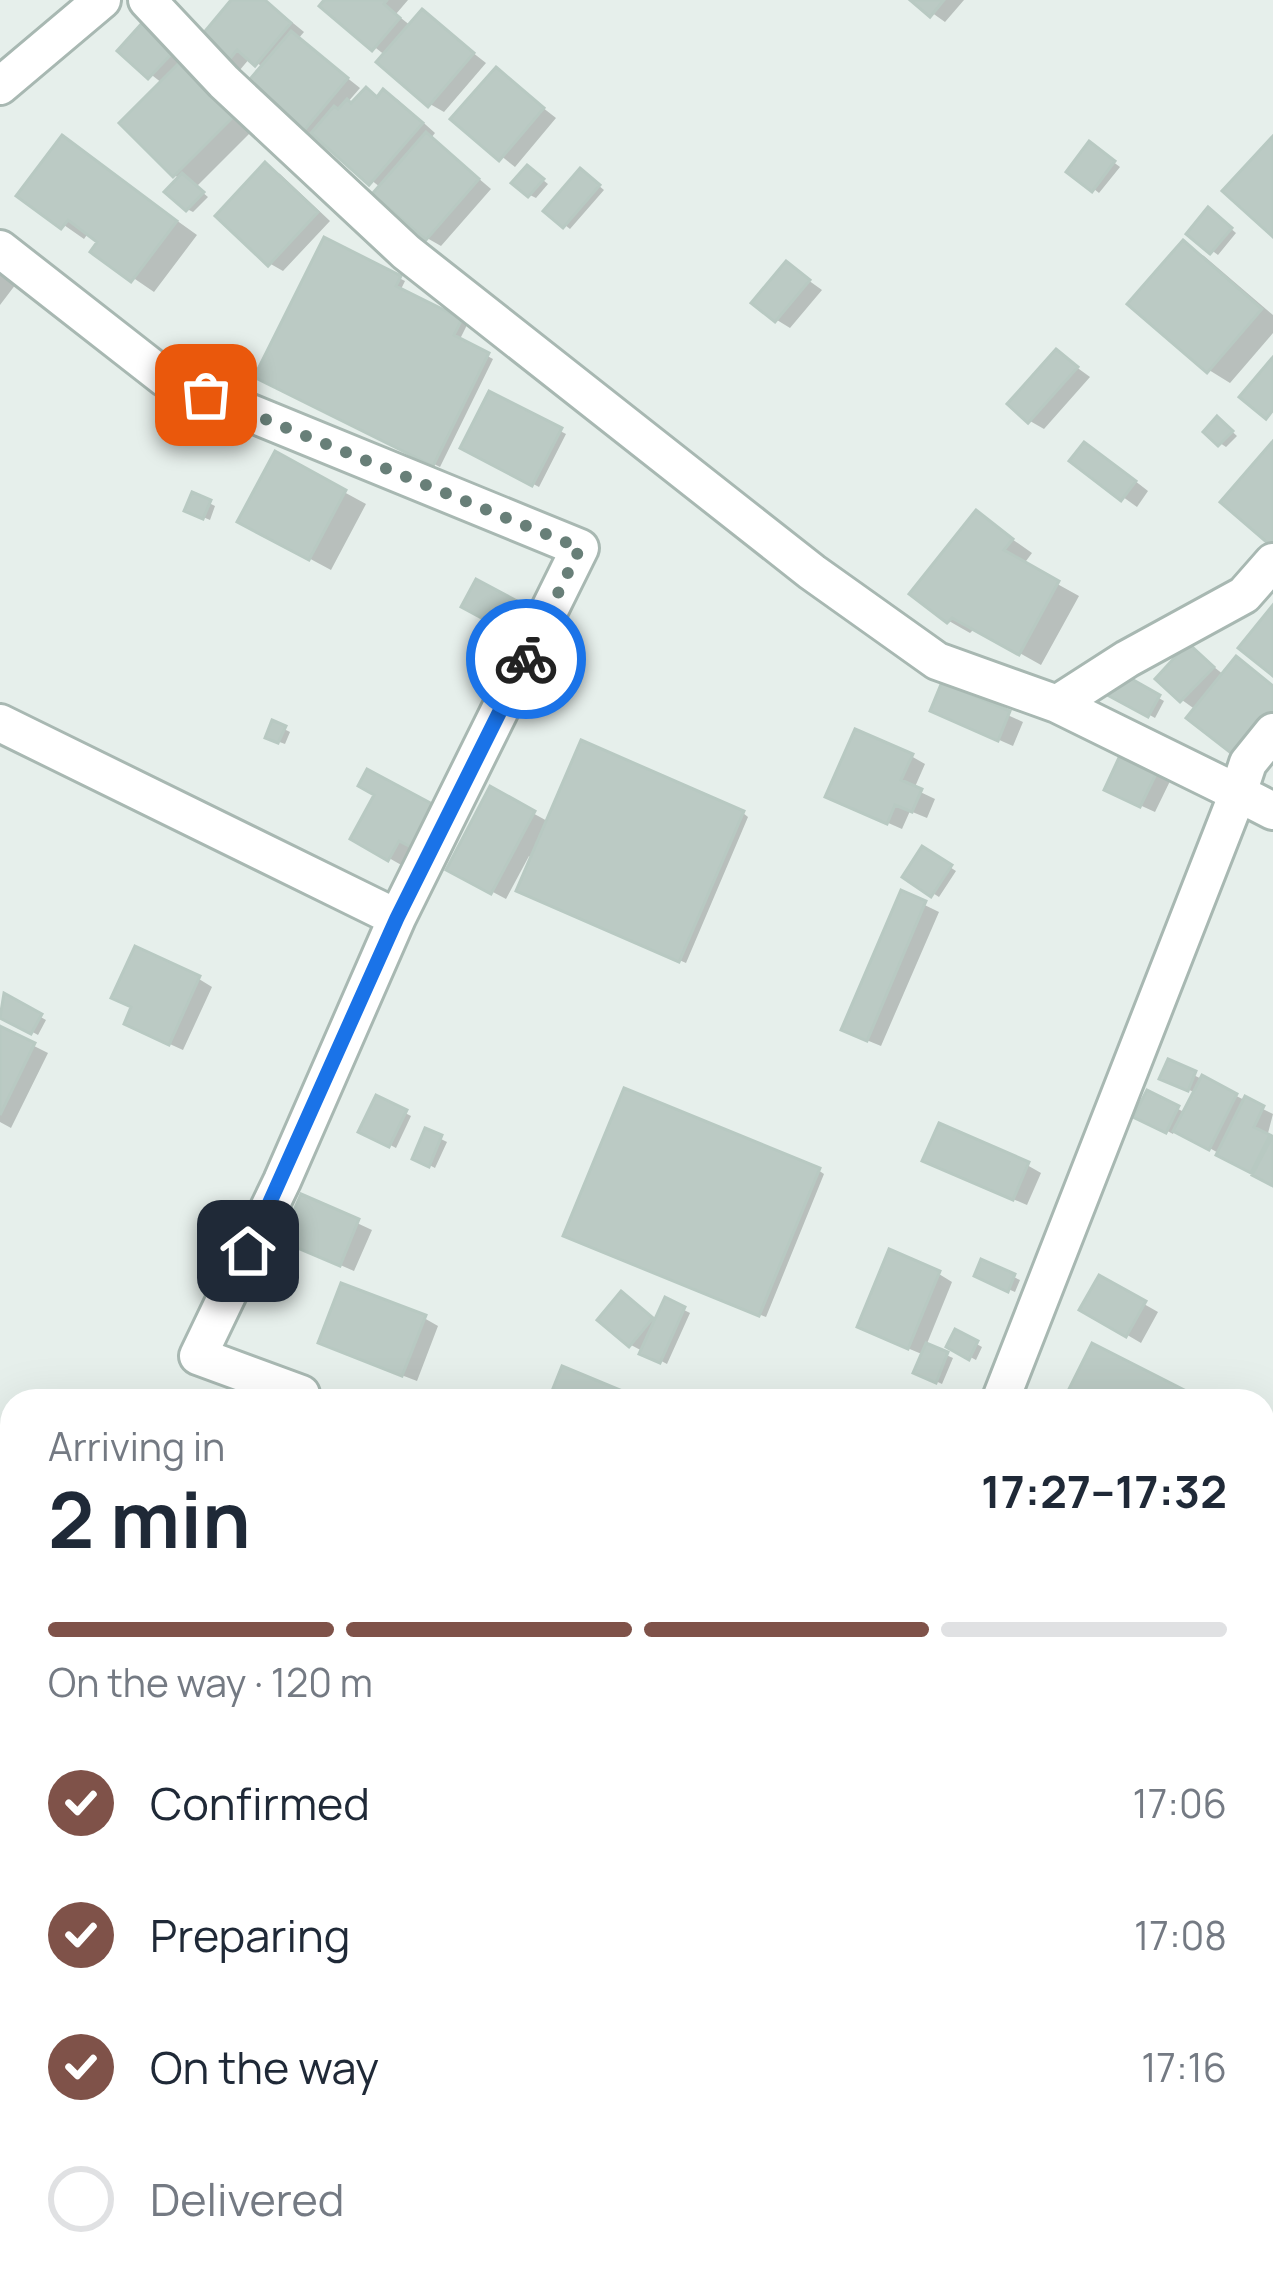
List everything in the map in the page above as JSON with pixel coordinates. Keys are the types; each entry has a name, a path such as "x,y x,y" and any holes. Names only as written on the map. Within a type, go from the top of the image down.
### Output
{"street":[{"path":"8,71 102,0"},
{"path":"147,0 224,82 406,252 812,572 938,661 1057,704 1273,811"},
{"path":"0,248 165,378 580,548 397,918 282,1181 198,1356 287,1389"},
{"path":"1057,704 1127,659 1244,595 1273,562"},
{"path":"0,723 397,918"},
{"path":"1005,1389 1248,763 1273,732"}],"building":[{"path":"231,0 265,0 291,23 255,66 237,50 224,66 196,42"},
{"path":"324,0 387,0 384,4 400,18 372,51 319,6"},
{"path":"910,0 944,0 930,17"},
{"path":"422,9 474,53 428,107 376,62"},
{"path":"144,21 175,50 148,79 117,51"},
{"path":"291,31 348,78 302,133 245,85"},
{"path":"186,56 240,110 173,177 119,123"},
{"path":"496,67 544,108 499,161 450,119"},
{"path":"366,87 377,97 383,89 423,123 369,185 311,133 334,106 338,109 347,99 351,103"},
{"path":"426,132 479,179 426,240 372,194"},
{"path":"62,135 177,221 131,282 90,252 97,242 68,220 61,229 16,196"},
{"path":"1273,136 1273,237 1222,191"},
{"path":"1089,141 1115,161 1092,192 1066,172"},
{"path":"265,162 318,212 268,266 215,216"},
{"path":"527,165 544,179 528,197 511,183"},
{"path":"580,168 600,185 563,228 543,211"},
{"path":"182,173 204,192 186,211 164,192"},
{"path":"1208,207 1232,228 1210,254 1186,234"},
{"path":"324,237 401,276 396,286 462,319 454,335 489,353 433,466 254,377"},
{"path":"1183,240 1262,309 1207,373 1127,304"},
{"path":"786,261 810,280 775,322 751,303"},
{"path":"1056,349 1078,367 1028,423 1007,404"},
{"path":"1273,357 1273,410 1266,419 1239,397"},
{"path":"489,391 562,428 532,486 460,448"},
{"path":"1217,416 1233,431 1218,446 1203,432"},
{"path":"1273,441 1273,541 1270,545 1220,502"},
{"path":"1084,442 1136,481 1121,501 1069,461"},
{"path":"275,451 346,490 309,560 237,522"},
{"path":"192,492 211,500 203,519 184,511"},
{"path":"976,510 1013,539 1004,550 1059,581 1019,655 952,618 947,623 909,594"},
{"path":"476,579 543,615 528,643 461,607"},
{"path":"1273,605 1273,676 1238,648"},
{"path":"1188,643 1214,667 1180,702 1155,679"},
{"path":"1236,656 1273,686 1273,719 1240,760 1186,718"},
{"path":"1121,673 1160,695 1148,717 1109,696"},
{"path":"942,682 1010,711 998,741 930,711"},
{"path":"272,720 286,726 278,743 265,738"},
{"path":"855,729 913,754 901,780 922,789 912,812 895,805 887,824 825,797"},
{"path":"581,740 744,811 679,962 516,891"},
{"path":"1123,749 1160,766 1140,807 1104,790"},
{"path":"367,769 438,807 415,849 399,841 388,861 350,839 374,795 358,786"},
{"path":"490,786 535,811 491,894 446,870"},
{"path":"922,846 952,865 931,897 902,877"},
{"path":"901,890 926,901 867,1041 841,1030"},
{"path":"135,946 200,976 169,1045 124,1024 131,1007 111,998"},
{"path":"4,993 42,1014 31,1034 0,1018"},
{"path":"0,1026 35,1043 0,1115"},
{"path":"1168,1059 1196,1071 1188,1091 1159,1079"},
{"path":"1202,1075 1237,1094 1209,1150 1173,1131"},
{"path":"624,1088 820,1168 759,1316 563,1236"},
{"path":"1147,1090 1179,1106 1166,1133 1133,1117"},
{"path":"376,1095 407,1110 389,1147 358,1132"},
{"path":"1245,1096 1264,1106 1254,1127 1270,1135 1251,1173 1216,1155"},
{"path":"939,1123 1029,1162 1013,1200 922,1161"},
{"path":"425,1128 442,1135 429,1167 412,1159"},
{"path":"1273,1135 1273,1186 1252,1175"},
{"path":"301,1194 359,1219 340,1266 281,1241"},
{"path":"889,1249 940,1271 908,1349 857,1327"},
{"path":"981,1259 1015,1274 1008,1292 974,1276"},
{"path":"1099,1275 1146,1301 1126,1337 1079,1310"},
{"path":"341,1283 426,1315 402,1376 318,1343"},
{"path":"621,1291 653,1318 629,1347 597,1320"},
{"path":"665,1297 685,1307 660,1363 639,1354"},
{"path":"955,1329 978,1341 969,1360 946,1347"},
{"path":"926,1343 948,1352 936,1383 913,1373"},
{"path":"1092,1343 1182,1389 1069,1389"},
{"path":"562,1366 618,1389 553,1389"}],"way so far":[{"path":"206,395 580,548 526,659"}],"route":[{"path":"248,1251 397,918 526,659"}]}
